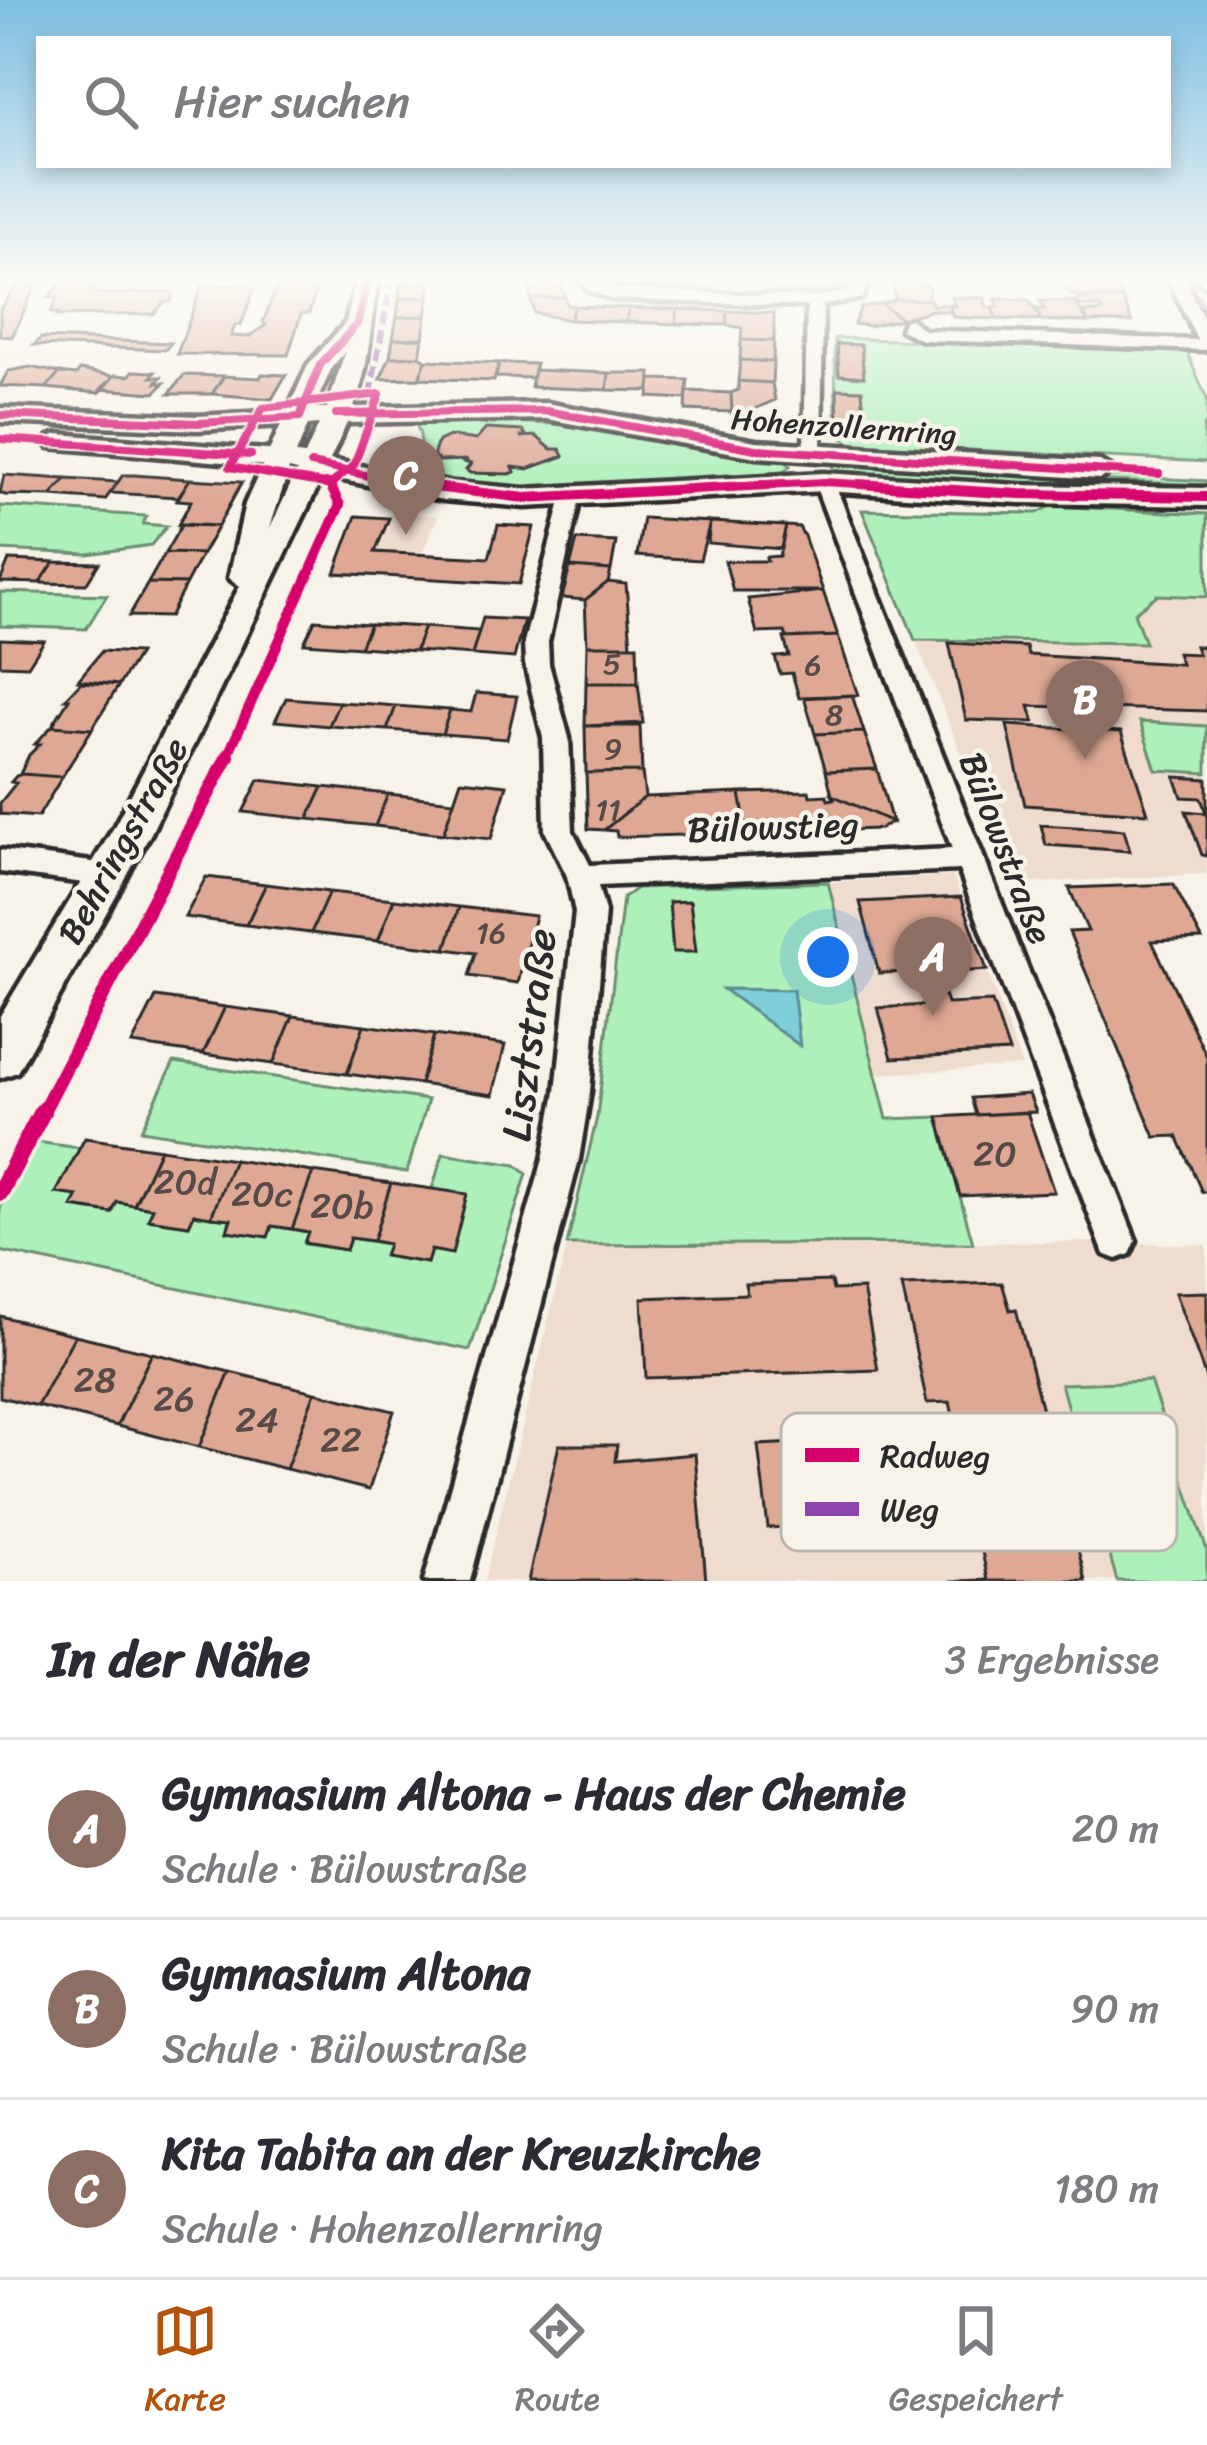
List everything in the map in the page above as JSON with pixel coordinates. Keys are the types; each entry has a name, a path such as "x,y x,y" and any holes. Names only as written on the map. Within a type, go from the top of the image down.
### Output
{"main road":[{"name":"Behringstraße","path":"0,1058 107,875 286,527 300,417 320,365 332,352"},
{"name":"Behringstraße","path":"238,619 260,504 336,414 357,352"},
{"name":"Hohenzollernring","path":"300,417 546,411 756,449 934,491 1207,496"},
{"name":"Hohenzollernring","path":"295,462 443,491 570,498 819,467 1207,476"},
{"path":"286,527 313,505 349,492 443,491"}],"street":[{"path":"816,352 819,467"},
{"name":"Hohenzollernring","path":"0,415 198,424 300,417"},
{"name":"Hohenzollernring","path":"0,439 295,462"},
{"name":"Bülowstraße","path":"819,467 1117,1241"},
{"name":"Lisztstraße","path":"447,1581 569,1125 590,912 581,876 559,832 556,737 536,642 570,498"},
{"name":"Bülowstieg","path":"581,876 968,859"},
{"path":"0,861 107,875"}],"shaded area":[{"path":"391,513 438,516 423,552 375,552"},
{"path":"1158,595 1207,597 1207,874 1015,884 915,640 1144,643 1134,613"},
{"path":"953,876 1022,1066 878,1074 828,882"},
{"path":"567,1245 1207,1245 1207,1581 484,1581"}],"green space":[{"path":"835,352 1187,352 1207,399 1207,425 1203,426 1207,462 852,444 836,434"},
{"path":"415,423 570,425 784,460 790,466 778,476 586,487 491,485 394,473 420,446"},
{"path":"833,461 1207,481 1207,485 1025,484 833,474"},
{"path":"0,506 146,516 143,524 167,526 151,545 88,554 0,550"},
{"path":"1052,506 1207,514 1207,597 1157,595 1134,613 1145,643 915,640 862,510 1037,513"},
{"path":"0,592 107,595 86,629 0,626"},
{"path":"1140,722 1207,726 1207,773 1156,770"},
{"path":"828,882 887,1119 938,1117 973,1243 567,1245 597,1117 623,898 637,888"},
{"path":"174,1062 428,1100 407,1172 141,1130"},
{"path":"36,1142 80,1148 57,1192 78,1196 73,1207 111,1213 117,1202 153,1208 149,1219 189,1225 194,1214 230,1219 227,1231 272,1226 308,1232 305,1244 346,1250 350,1238 388,1244 385,1256 427,1263 431,1250 452,1253 432,1189 443,1154 516,1165 527,1174 470,1350 0,1251 0,1208"},
{"path":"1150,1381 1161,1413 1069,1413 1061,1384"},
{"path":"1177,1462 1207,1551 1207,1581 1117,1581 1108,1551 1177,1551"}],"water":[{"path":"723,989 793,990 800,1046"}],"building":[{"path":"178,352 289,352 288,355"},
{"path":"391,352 421,352 420,356 390,357"},
{"path":"740,352 773,352 773,362 740,360"},
{"path":"838,352 862,352 864,377 839,375"},
{"path":"390,357 426,360 419,378 380,379"},
{"path":"426,360 499,363 494,381 419,378"},
{"path":"740,360 773,362 772,383 738,381"},
{"path":"499,363 536,364 532,378 496,377"},
{"path":"30,367 60,373 46,388 0,386 8,371"},
{"path":"80,370 114,376 99,393 46,388 60,373 76,375"},
{"path":"534,370 609,373 607,390 531,387"},
{"path":"133,371 155,372 151,377 161,377 156,383 164,383 155,393 101,389 115,375 129,376"},
{"path":"609,373 651,373 650,391 607,390"},
{"path":"262,374 286,375 272,399 212,394 224,376 260,378"},
{"path":"184,375 224,376 212,394 169,394"},
{"path":"651,379 688,380 686,399 649,397"},
{"path":"738,381 772,383 775,400 732,414 731,393 738,390"},
{"path":"837,389 862,390 865,423 838,422"},
{"path":"687,391 731,393 732,412 686,410"},
{"path":"486,429 523,431 526,435 520,437 536,436 564,456 528,469 513,467 515,472 510,474 470,473 466,470 471,464 464,462 468,460 439,461 433,456 438,441 449,436 476,440"},
{"path":"4,475 66,479 51,496 5,495 0,493"},
{"path":"123,475 190,479 178,497 110,493"},
{"path":"66,479 118,482 105,500 51,496"},
{"path":"190,479 242,482 218,526 178,525 191,501 177,500"},
{"path":"356,516 389,518 375,552 489,558 498,525 534,527 519,584 335,573"},
{"path":"643,518 710,522 700,560 637,556"},
{"path":"710,522 786,526 781,549 708,543"},
{"path":"182,524 218,526 202,554 165,553"},
{"path":"786,526 799,527 823,591 733,591 725,561 767,561 766,557 779,556"},
{"path":"577,540 616,542 611,570 570,567"},
{"path":"165,553 202,554 186,584 148,583"},
{"path":"9,560 54,562 40,583 0,582"},
{"path":"54,562 99,563 86,584 40,583"},
{"path":"570,567 611,570 608,582 585,600 562,598"},
{"path":"608,582 626,584 631,645 587,645 585,600"},
{"path":"148,583 186,584 169,617 129,616"},
{"path":"823,591 838,636 787,638 785,632 757,633 748,599"},
{"path":"483,618 524,620 514,658 472,655"},
{"path":"315,620 370,624 360,647 304,643"},
{"path":"370,624 424,627 415,651 360,647"},
{"path":"424,627 479,631 472,655 415,651"},
{"path":"838,636 858,695 799,698 792,673 780,674 775,657 789,656 784,638"},
{"path":"0,639 44,641 28,666 0,665"},
{"path":"949,643 1026,647 1028,655 1181,664 1177,653 1198,654 1195,646 1207,647 1207,711 1029,706 1034,722 966,720"},
{"path":"587,645 637,645 638,683 586,683"},
{"path":"102,651 139,653 119,685 78,680"},
{"path":"81,682 119,685 92,729 52,726 69,699 65,699"},
{"path":"586,683 638,683 643,723 585,726"},
{"path":"476,693 517,696 507,739 442,734 450,710 471,712"},
{"path":"852,695 864,732 815,734 804,697"},
{"path":"286,698 339,702 329,726 275,721"},
{"path":"339,702 396,706 387,730 329,726"},
{"path":"396,706 450,710 442,734 387,730"},
{"path":"1007,725 1121,732 1148,813 1025,805"},
{"path":"52,726 92,729 62,777 20,774 40,744 35,744"},
{"path":"585,726 640,726 642,772 586,773"},
{"path":"864,732 877,769 826,771 815,734"},
{"path":"877,769 892,822 832,795 826,771"},
{"path":"642,772 645,797 604,830 588,829 586,773"},
{"path":"22,774 62,777 38,817 0,814 0,803 16,783 11,782"},
{"path":"1175,777 1207,779 1207,856 1202,855 1186,811 1206,813 1201,798 1182,797"},
{"path":"259,780 323,787 308,819 243,812"},
{"path":"461,780 507,785 491,839 443,834"},
{"path":"323,787 388,794 375,826 308,819"},
{"path":"809,791 810,796 827,795 828,800 834,799 832,795 892,822 880,829 747,833 740,793"},
{"path":"740,793 747,833 617,837 616,831 604,830 645,797"},
{"path":"388,794 454,801 443,834 375,826"},
{"path":"1041,825 1124,830 1130,851 1046,845"},
{"path":"206,877 266,884 246,925 185,917"},
{"path":"266,884 329,892 311,933 246,925"},
{"path":"1173,884 1202,939 1152,941 1207,1057 1207,1192 1202,1192 1177,1136 1155,1137 1069,932 1088,931 1069,888"},
{"path":"329,892 394,899 378,941 311,933"},
{"path":"961,897 987,970 937,973 947,1004 992,1002 1009,1052 892,1058 878,1008 926,1005 916,972 879,973 860,902"},
{"path":"394,899 459,907 446,949 378,941"},
{"path":"690,901 696,952 673,952 669,902"},
{"path":"459,907 535,916 518,983 469,976 476,953 446,949"},
{"path":"156,997 225,1007 203,1054 132,1044"},
{"path":"225,1007 293,1016 273,1064 203,1054"},
{"path":"293,1016 364,1025 347,1074 273,1064"},
{"path":"364,1025 434,1035 420,1084 347,1074"},
{"path":"434,1035 505,1045 493,1095 420,1084"},
{"path":"1029,1094 1036,1112 976,1115 971,1098"},
{"path":"1027,1112 1054,1192 960,1196 938,1117"},
{"path":"85,1138 160,1149 134,1205 117,1202 112,1213 72,1207 78,1196 56,1193"},
{"path":"160,1149 234,1160 211,1217 194,1214 189,1225 148,1219 153,1208 134,1205"},
{"path":"234,1160 313,1172 292,1229 272,1226 268,1237 227,1231 231,1219 211,1217"},
{"path":"313,1172 391,1183 373,1241 350,1238 346,1250 304,1243 308,1232 292,1229"},
{"path":"391,1183 467,1194 452,1254 431,1250 427,1263 384,1256 388,1244 373,1241"},
{"path":"831,1281 833,1290 863,1289 878,1370 646,1378 642,1298 747,1294 745,1284"},
{"path":"1002,1283 1010,1310 1016,1309 1043,1413 952,1413 950,1402 927,1403 902,1286"},
{"path":"1207,1292 1207,1381 1175,1293"},
{"path":"0,1316 75,1335 37,1406 0,1397"},
{"path":"75,1335 152,1353 117,1426 37,1406"},
{"path":"152,1353 230,1372 199,1447 117,1426"},
{"path":"230,1372 315,1392 286,1469 199,1447"},
{"path":"315,1392 394,1411 369,1490 286,1469"},
{"path":"781,1444 781,1527 768,1528 758,1445"},
{"path":"559,1445 617,1445 615,1461 695,1454 706,1581 528,1581"},
{"path":"982,1551 1078,1551 1086,1581 951,1581 988,1580"}],"marked path":[{"path":"370,395 378,352"}],"cycle path":[{"path":"0,415 198,423 300,417 320,365 332,352"},
{"path":"380,394 354,465 330,485 230,467 263,408 380,394"},
{"path":"336,414 546,411 756,449 1159,474"},
{"path":"0,439 251,455"},
{"path":"311,464 443,491 525,498 824,482 1019,494 1207,497"},
{"path":"0,1192 187,840 270,668 340,505 330,485"}],"place":[{"name":"Kita Tabita an der Kreuzkirche","path":"406,535"},
{"name":"Gymnasium Altona","path":"1085,759"},
{"name":"Gymnasium Altona - Haus der Chemie","path":"933,1016"}]}
